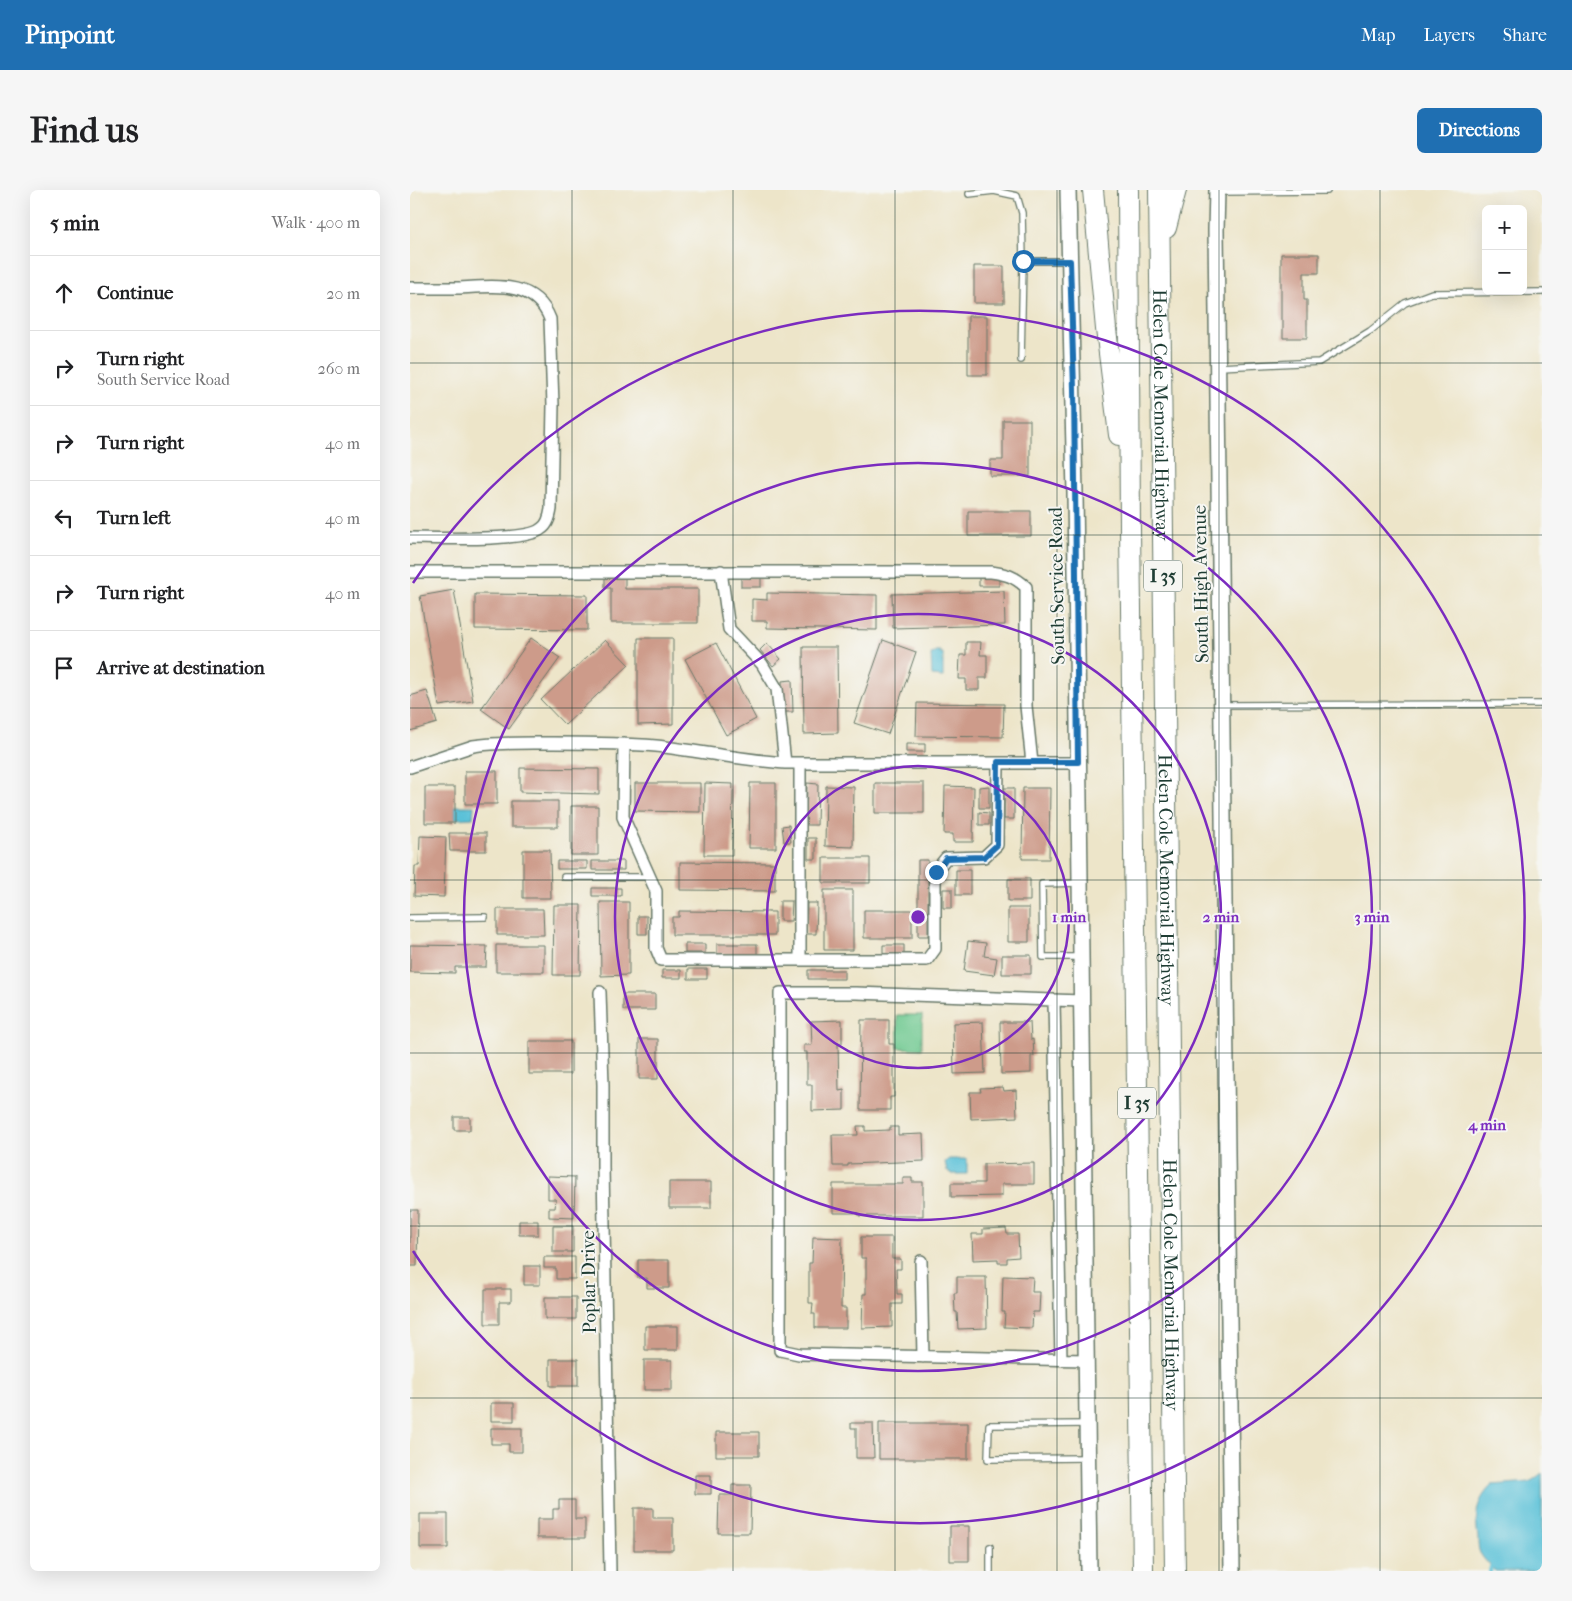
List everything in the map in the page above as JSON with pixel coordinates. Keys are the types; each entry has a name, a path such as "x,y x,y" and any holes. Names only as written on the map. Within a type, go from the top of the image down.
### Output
{"highway":[{"path":"1092,190 1106,329 1130,529"},
{"name":"Helen Cole Memorial Highway","path":"1128,190 1130,529 1143,1571"},
{"name":"Helen Cole Memorial Highway","path":"1159,190 1175,1571"},
{"path":"1159,251 1176,190"}],"main road":[{"name":"South Service Road","path":"1068,190 1074,389 1089,1571"},
{"name":"South High Avenue","path":"1217,191 1232,1571"}],"street":[{"path":"410,288 498,286 526,292 539,302 548,312 550,320 553,405 551,509 545,526 536,533 521,536 410,538"},
{"path":"720,571 729,628 762,664 777,690 785,763"},
{"path":"410,572 991,572 1008,575 1026,587 1026,706 1032,763"},
{"path":"410,767 483,744 536,743 658,746 758,761 785,763 1078,762"},
{"path":"624,744 624,817 656,891 656,948 661,960 927,960 936,949 936,872 946,858 984,857 997,845 998,762"},
{"path":"800,763 800,960"},
{"name":"Poplar Drive","path":"600,992 610,1571"},
{"path":"1082,1002 856,994 780,994 780,1350 799,1354 1086,1360"},
{"path":"1054,1001 1060,1360"},
{"path":"921,1261 923,1356"}],"lane":[{"path":"1217,191 1327,192 1327,190"},
{"path":"969,194 994,191 1017,196 1022,213 1021,360"},
{"path":"1023,261 1070,261"},
{"path":"1218,367 1319,362 1370,331 1405,303 1432,293 1542,292"},
{"path":"1222,705 1542,704"},
{"path":"564,877 650,877"},
{"path":"1080,883 1042,884 1043,957 1081,957"},
{"path":"410,918 485,917"},
{"path":"1086,1424 989,1425 988,1460 1087,1458"},
{"path":"990,1547 990,1571"}],"green space":[{"path":"897,1015 922,1015 922,1049 898,1048"}],"water":[{"path":"935,651 943,653 943,677 932,676 931,654 935,653"},
{"path":"455,806 474,806 473,818 455,819"},
{"path":"949,1159 967,1159 967,1174 952,1174 947,1171 945,1162"},
{"path":"1542,1473 1542,1571 1496,1571 1485,1560 1479,1550 1477,1516 1479,1503 1492,1485 1530,1482"}],"building":[{"path":"1281,254 1319,254 1319,273 1304,273 1304,300 1307,300 1307,338 1283,338 1283,320 1281,320"},
{"path":"974,266 1004,266 1004,303 974,303"},
{"path":"968,316 987,316 987,375 968,375"},
{"path":"1003,420 1030,420 1030,476 990,476 990,460 1003,460"},
{"path":"968,511 1031,511 1031,536 968,536"},
{"path":"605,577 625,577 625,589 698,589 698,623 611,623 611,588 605,588"},
{"path":"741,577 761,577 761,587 741,587"},
{"path":"979,577 999,577 999,586 979,586"},
{"path":"454,590 473,701 439,706 420,596"},
{"path":"1004,591 1005,625 893,628 892,594"},
{"path":"767,593 877,595 877,630 767,628 767,621 752,621 752,599 767,600"},
{"path":"475,594 587,595 587,630 475,629"},
{"path":"531,638 560,658 509,729 481,709"},
{"path":"638,638 673,638 673,724 638,725"},
{"path":"605,640 629,665 565,725 541,700"},
{"path":"883,640 916,652 888,734 854,723"},
{"path":"966,642 981,642 980,655 987,655 987,678 979,678 979,690 966,690 966,679 959,679 960,655 966,655"},
{"path":"716,643 756,719 726,735 685,659"},
{"path":"767,643 781,659 773,666 760,650"},
{"path":"803,647 837,647 838,733 804,734"},
{"path":"792,680 793,712 783,712 782,681"},
{"path":"427,691 437,723 410,731 410,696"},
{"path":"917,703 1004,704 1003,737 916,736"},
{"path":"906,744 925,744 925,752 906,752"},
{"path":"520,768 599,769 599,794 520,792"},
{"path":"465,771 497,771 497,804 465,804"},
{"path":"635,783 700,783 700,812 635,811"},
{"path":"705,783 733,784 732,855 704,855"},
{"path":"750,783 776,783 776,848 749,848"},
{"path":"807,783 818,784 817,825 806,825"},
{"path":"875,783 924,783 924,813 875,813"},
{"path":"826,786 854,787 853,847 825,846"},
{"path":"945,786 974,787 973,842 953,842 953,834 944,834"},
{"path":"989,786 989,808 979,808 979,787"},
{"path":"425,787 455,787 455,823 425,823"},
{"path":"1004,788 1014,788 1014,819 1004,819"},
{"path":"1023,788 1050,788 1049,859 1022,859"},
{"path":"511,801 558,801 558,827 511,827"},
{"path":"571,806 598,806 598,855 571,855"},
{"path":"979,812 989,813 989,825 979,825"},
{"path":"789,825 791,842 784,842 782,826"},
{"path":"449,833 486,833 486,851 450,851"},
{"path":"420,836 446,837 444,897 414,896 415,866 419,866"},
{"path":"808,838 816,838 816,859 808,859"},
{"path":"523,850 550,850 551,898 523,898"},
{"path":"823,858 870,858 870,883 823,883"},
{"path":"918,860 928,860 928,936 918,936"},
{"path":"557,861 587,861 587,869 557,869"},
{"path":"592,861 624,861 624,870 592,870"},
{"path":"680,862 775,863 775,891 680,890"},
{"path":"956,870 970,870 970,895 956,895"},
{"path":"1008,879 1030,879 1030,901 1008,901"},
{"path":"592,888 621,888 621,896 592,896"},
{"path":"943,889 952,889 952,908 943,908"},
{"path":"824,890 853,890 853,950 824,950"},
{"path":"780,901 792,901 791,921 780,921"},
{"path":"600,902 629,902 629,975 601,976"},
{"path":"807,903 817,903 816,934 806,934"},
{"path":"554,905 581,905 580,975 553,975"},
{"path":"1008,908 1029,908 1029,942 1008,942"},
{"path":"497,909 543,909 544,935 497,935"},
{"path":"864,910 912,910 912,938 864,938"},
{"path":"679,911 775,912 775,935 672,935 672,917 679,917"},
{"path":"638,916 647,916 647,934 638,934"},
{"path":"968,941 986,943 984,956 997,958 994,975 964,971"},
{"path":"685,944 705,944 705,953 685,953"},
{"path":"717,944 757,944 757,954 717,954"},
{"path":"410,945 487,946 486,967 455,967 455,973 410,972"},
{"path":"496,945 544,945 544,972 496,972"},
{"path":"883,945 904,945 904,954 883,954"},
{"path":"1002,955 1031,955 1031,974 1002,974"},
{"path":"688,969 707,969 707,979 688,979"},
{"path":"662,970 681,970 681,978 662,978"},
{"path":"808,970 844,970 844,979 808,979"},
{"path":"623,994 655,994 655,1010 623,1010"},
{"path":"842,1020 842,1044 838,1044 839,1091 844,1090 844,1110 812,1111 812,1085 807,1085 807,1052 804,1052 804,1045 812,1045 811,1021"},
{"path":"861,1020 889,1020 889,1044 894,1044 894,1097 890,1097 890,1110 860,1110"},
{"path":"983,1022 985,1073 954,1074 953,1023"},
{"path":"1000,1022 1030,1022 1034,1056 1031,1056 1031,1073 1001,1074"},
{"path":"639,1039 658,1039 658,1079 639,1079"},
{"path":"529,1041 571,1041 571,1074 529,1074"},
{"path":"1003,1087 1004,1091 1016,1090 1017,1117 971,1119 970,1092 981,1092 980,1088"},
{"path":"454,1117 470,1117 470,1130 454,1130"},
{"path":"857,1126 865,1126 865,1131 890,1130 890,1127 898,1127 898,1135 923,1134 924,1161 833,1166 832,1135 858,1135"},
{"path":"1034,1163 1034,1184 1002,1184 1002,1196 951,1197 951,1183 984,1183 984,1164"},
{"path":"548,1176 575,1177 574,1218 549,1217 549,1208 555,1208 556,1199 548,1199"},
{"path":"903,1178 912,1178 912,1182 923,1182 923,1216 859,1216 859,1213 833,1213 833,1184 903,1184"},
{"path":"669,1182 711,1182 711,1208 669,1208"},
{"path":"410,1210 418,1210 417,1266 410,1266"},
{"path":"519,1221 538,1221 538,1235 519,1235"},
{"path":"553,1226 573,1226 573,1252 553,1252"},
{"path":"1006,1228 1007,1234 1018,1234 1019,1257 1007,1258 1007,1263 998,1263 998,1259 973,1260 972,1234 983,1234 983,1229"},
{"path":"813,1237 842,1238 841,1308 846,1308 846,1328 815,1328 815,1314 812,1314 813,1303 809,1303 809,1263 812,1263"},
{"path":"861,1237 892,1237 892,1259 901,1259 901,1269 896,1269 897,1294 902,1294 902,1304 892,1304 892,1327 862,1328 863,1294 866,1294 866,1258 861,1258"},
{"path":"544,1257 575,1257 575,1279 556,1279 556,1268 544,1268"},
{"path":"638,1260 669,1260 669,1288 647,1288 647,1278 638,1278"},
{"path":"524,1266 540,1266 540,1285 524,1285"},
{"path":"1003,1276 1033,1277 1032,1292 1040,1292 1039,1312 1033,1312 1032,1328 1004,1327 1005,1312 1002,1312"},
{"path":"957,1277 986,1277 987,1328 958,1329 954,1293 957,1293"},
{"path":"485,1289 511,1289 511,1302 499,1302 499,1324 485,1324"},
{"path":"545,1297 576,1297 576,1319 545,1319"},
{"path":"645,1326 678,1326 678,1350 645,1350"},
{"path":"550,1359 578,1359 578,1386 550,1386"},
{"path":"644,1360 672,1360 672,1390 644,1390"},
{"path":"491,1403 514,1403 514,1421 491,1421"},
{"path":"851,1423 873,1423 874,1458 856,1458 856,1428 851,1428"},
{"path":"879,1423 968,1423 968,1459 879,1459"},
{"path":"491,1428 522,1428 522,1452 509,1452 509,1444 491,1444"},
{"path":"716,1432 759,1432 759,1456 716,1456"},
{"path":"695,1475 711,1475 711,1494 695,1494"},
{"path":"732,1485 751,1485 750,1533 718,1533 719,1495 732,1495"},
{"path":"559,1500 575,1500 575,1519 585,1519 585,1538 537,1538 537,1519 553,1519 553,1509 559,1509"},
{"path":"634,1508 653,1508 653,1518 673,1518 673,1550 634,1550"},
{"path":"420,1514 448,1514 448,1548 420,1548"},
{"path":"950,1526 969,1526 969,1561 950,1561"}],"waterway":[{"path":"1490,1571 1491,1567"}],"route":[{"path":"936,872 946,858 984,857 997,845 998,762 1078,762 1074,389 1070,261 1023,261"}]}
